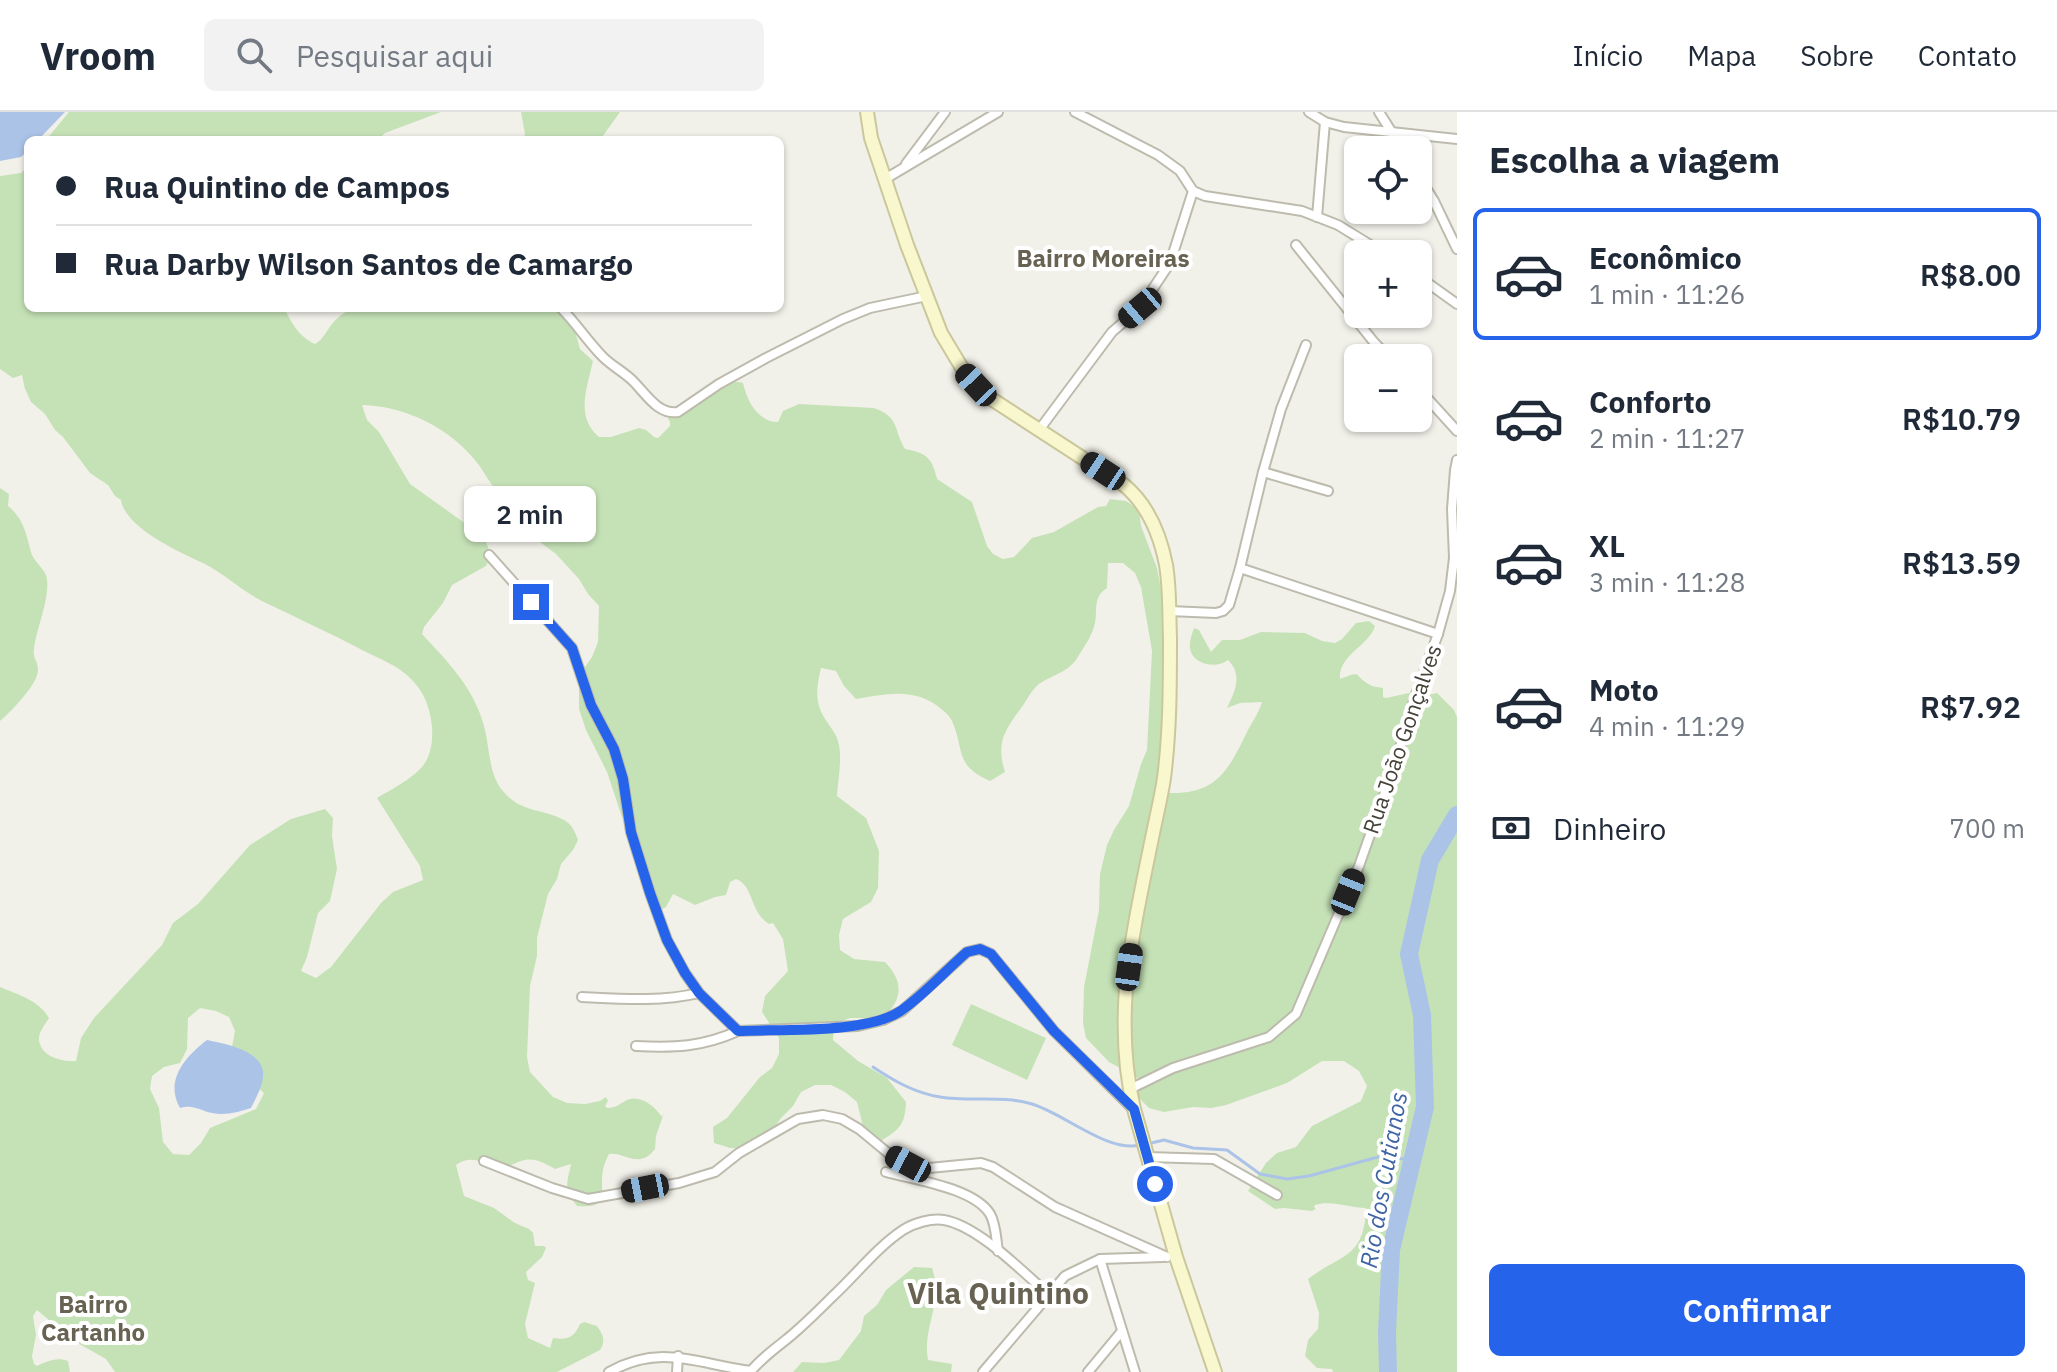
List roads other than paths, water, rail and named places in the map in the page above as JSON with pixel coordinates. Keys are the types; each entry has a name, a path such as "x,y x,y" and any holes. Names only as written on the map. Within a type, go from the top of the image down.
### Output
{"main road":[{"path":"867,112 871,138 927,296 941,333 965,373 987,396 1136,495 1157,533 1166,565 1171,696 1164,779 1135,920 1126,990 1126,1048 1134,1109 1171,1257 1215,1372"}],"street":[{"path":"903,167 945,112"},
{"path":"885,179 998,112"},
{"path":"1075,112 1158,155 1180,171 1193,191 1205,196 1302,211 1338,225 1362,240"},
{"path":"1309,112 1325,122 1344,127 1457,139"},
{"path":"1379,112 1394,136"},
{"path":"1317,217 1325,122"},
{"path":"1039,430 1112,332 1140,308 1170,263 1193,191"},
{"path":"1432,198 1457,249"},
{"path":"1296,245 1376,344"},
{"path":"1432,286 1457,304"},
{"path":"565,312 600,354 629,377 661,410 670,413 678,412 719,384 843,319 870,308 927,296"},
{"path":"1169,611 1216,613 1229,605 1281,409 1306,345"},
{"path":"1432,403 1457,431"},
{"name":"Rua João Gonçalves","path":"1130,1089 1173,1068 1269,1037 1296,1014 1359,866 1438,634 1453,569 1452,509 1457,460"},
{"path":"1263,472 1328,491"},
{"path":"489,555 572,648 591,705 614,749 623,779 631,832 667,940 699,993 738,1031"},
{"path":"1240,568 1438,634"},
{"path":"636,1046 692,1046 738,1031 858,1026 883,1020 902,1011 967,952 980,949 991,954 1054,1031 1134,1109"},
{"path":"582,997 658,1000 699,993"},
{"path":"484,1161 588,1199 679,1183 715,1172 739,1153 798,1119 823,1115 842,1119 908,1164 929,1168 981,1163 993,1167 1055,1207 1171,1257"},
{"path":"1147,1156 1214,1159 1277,1195"},
{"path":"886,1172 974,1199 990,1213 998,1251"},
{"path":"609,1372 646,1359 678,1356 751,1371 904,1229 922,1221 943,1220 968,1229 1048,1294"},
{"path":"983,1372 1065,1276 1100,1259 1171,1257"},
{"path":"1100,1259 1135,1372"},
{"path":"1088,1372 1122,1331"},
{"path":"677,1372 678,1356"}],"water":[{"path":"0,112 65,112 42,136 24,136 24,154 21,157 0,161"},
{"path":"207,1040 243,1050 258,1061 263,1077 251,1108 222,1114 192,1107 180,1108 176,1098 176,1078 185,1061"}],"waterway":[{"name":"Rio dos Cutianos","path":"1388,1372 1391,1250 1425,1107 1422,1015 1409,954 1430,860 1457,815"},
{"path":"873,1067 922,1093 1032,1104 1100,1138 1127,1146 1140,1145"},
{"path":"1147,1144 1164,1140 1193,1148 1227,1150 1260,1174 1287,1179 1378,1157 1412,1162"}],"district":[{"name":"Bairro Moreiras","path":"1103,259"},
{"name":"Vila Quintino","path":"998,1294"},
{"name":"Bairro Cartanho","path":"93,1319"}]}
